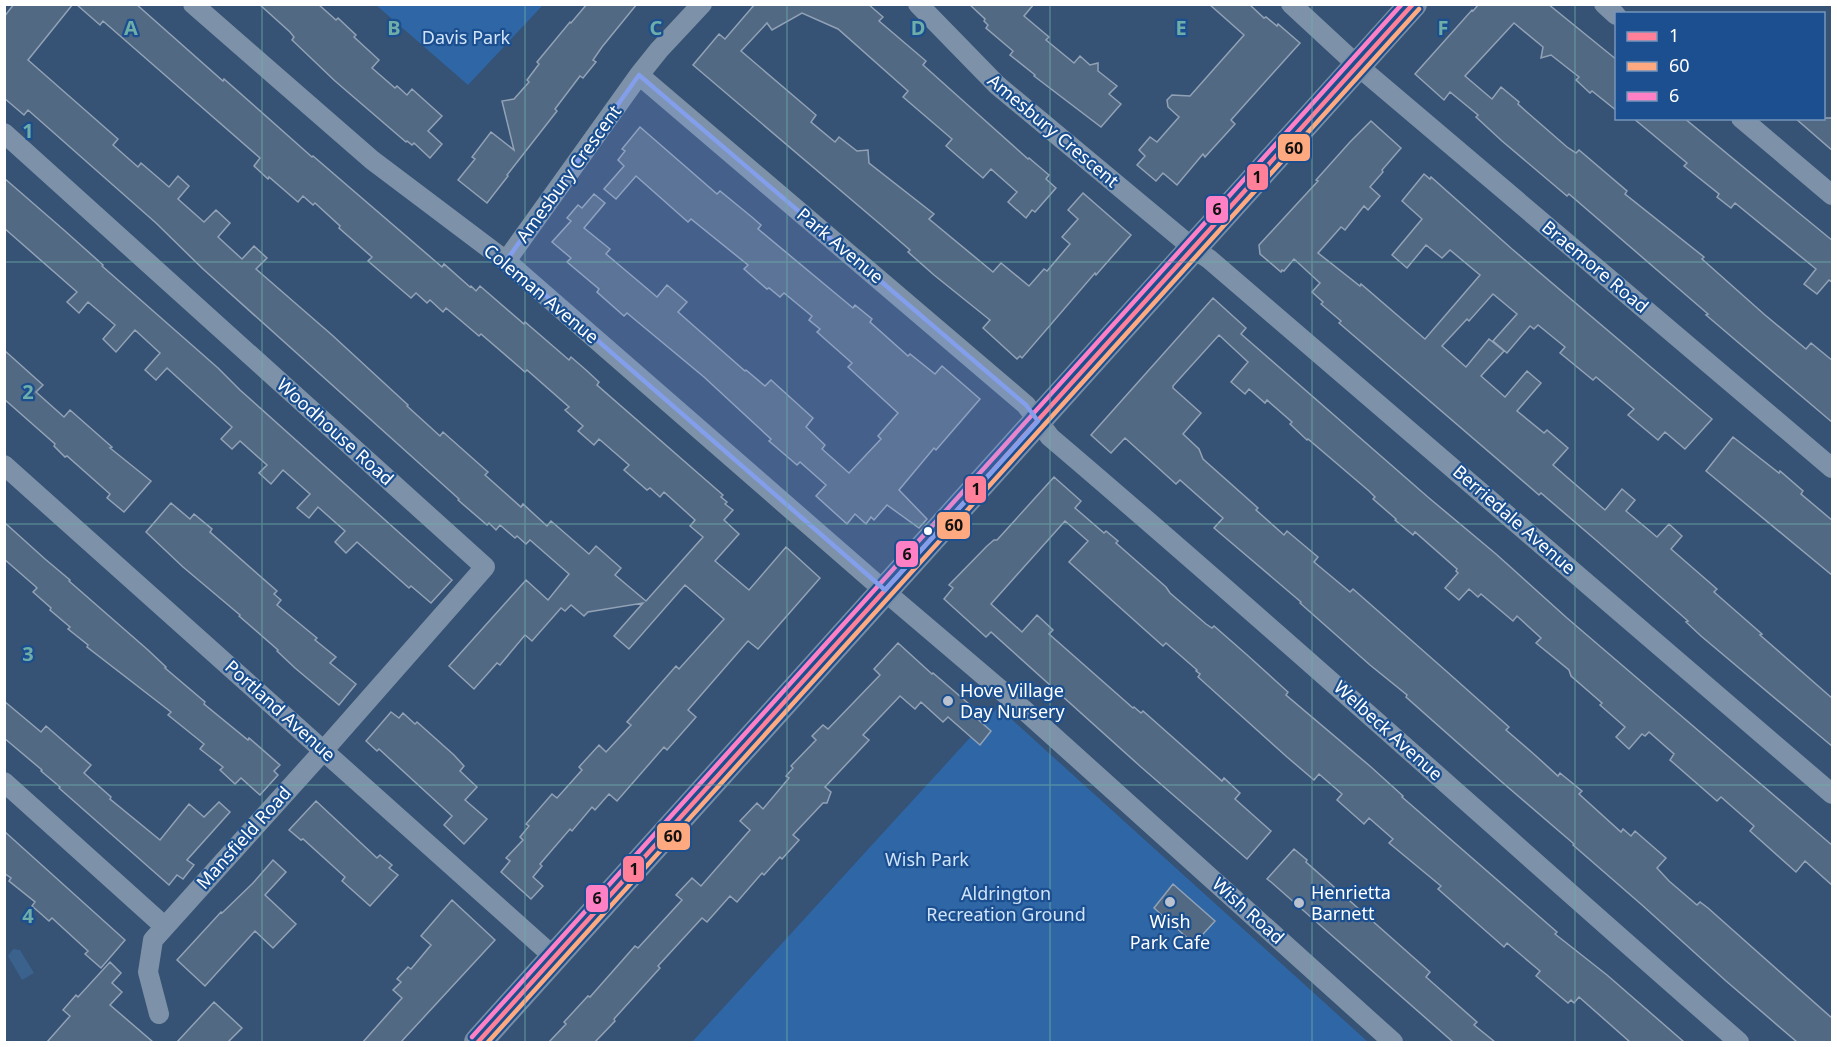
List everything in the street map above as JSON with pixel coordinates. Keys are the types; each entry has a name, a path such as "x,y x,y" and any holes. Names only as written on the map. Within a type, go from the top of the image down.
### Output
{"main road":[{"path":"478,1042 1413,4"}],"street":[{"name":"Coleman Avenue","path":"193,4 372,160 506,261 885,590"},
{"name":"Amesbury Crescent","path":"506,261 639,75 672,35 702,4"},
{"name":"Amesbury Crescent","path":"918,4 997,85 1194,249"},
{"name":"Braemore Road","path":"1291,4 1358,66 1833,468"},
{"name":"Park Avenue","path":"639,75 1026,405 1038,421"},
{"path":"1743,120 1833,195"},
{"name":"Woodhouse Road","path":"4,133 485,567 324,750"},
{"name":"Berriedale Avenue","path":"1194,249 1228,275 1833,794"},
{"name":"Welbeck Avenue","path":"1038,421 1050,436 1312,663 1739,1042"},
{"name":"Portland Avenue","path":"4,465 555,957"},
{"name":"Wish Road","path":"885,590 1023,709 1393,1042"},
{"name":"Mansfield Road","path":"159,1014 148,972 153,940 324,750"},
{"path":"4,782 164,926"}],"highlighted area":[{"path":"639,75 1026,405 1038,421 885,590 506,261"}],"green space":[{"name":"Davis Park","path":"376,5 543,5 468,85"},
{"name":"Aldrington Recreation Ground","path":"998,707 1368,1042 692,1042"}],"shaded area":[{"path":"13,949 20,950 34,973 22,980 8,956"}],"building":[{"path":"14,4 73,4 28,60 118,139 113,145 138,167 141,163 169,187 178,176 189,186 178,199 204,222 216,210 230,223 218,237 242,259 254,246 267,258 256,269 332,335 440,436 443,432 488,472 485,475 521,507 523,504 547,526 551,521 589,554 596,546 621,568 615,575 646,601 703,537 690,526 695,520 664,492 660,497 650,488 647,490 624,470 629,465 599,439 594,445 578,431 583,426 565,410 569,407 527,370 525,372 481,334 479,336 446,308 443,312 430,300 427,303 416,293 411,298 368,261 372,257 315,203 313,205 303,196 298,202 269,177 268,179 254,166 260,158 103,21 100,25 76,4 136,4 442,267 444,264 476,291 480,286 569,360 571,357 586,370 599,382 597,385 723,495 721,497 727,502 725,504 733,510 724,520 739,534 715,561 749,590 786,547 820,578 758,649 748,641 688,710 696,717 667,750 664,747 617,801 609,794 595,810 592,807 572,831 570,829 540,864 542,866 533,877 543,886 531,899 501,872 510,861 506,858 523,840 520,837 529,826 526,824 552,794 557,798 582,770 579,767 599,745 606,752 631,725 627,722 676,666 679,669 724,619 685,585 629,649 614,636 643,603 588,612 584,616 571,605 565,611 561,608 532,641 525,635 500,665 497,663 474,689 449,666 526,580 548,600 569,574 530,540 526,544 500,525 496,530 489,523 487,525 203,269 156,223 28,110 24,115 4,98 4,17"},
{"path":"259,4 318,4 336,20 338,18 356,35 354,37 379,60 372,68 407,95 412,89 442,116 428,131 442,144 430,158 414,143 412,145 406,142 335,81 292,40 294,37 290,32"},
{"path":"587,4 637,4 602,47 593,60 596,62 583,78 580,76 555,109 557,111 487,203 458,180 475,159 472,157 491,132 514,150 502,101 514,99 529,82 527,80 539,64 537,62"},
{"path":"755,4 868,4 883,17 879,21 926,61 923,65 1049,175 1046,179 1056,188 1035,212 1032,210 1026,218 1008,202 1017,192 991,169 983,178 946,146 952,139 903,97 908,91 838,29 802,13 772,30 767,23 741,51 816,115 811,122 835,142 839,137 857,151 868,150 869,163 934,214 929,219 993,272 1001,263 1029,286 1044,269 1047,271 1070,244 1062,237 1078,219 1068,210 1083,193 1131,235 1022,358 1020,356 1017,359 983,328 990,320 934,275 908,252 910,250 693,65 719,34 725,39"},
{"path":"969,4 1034,4 1024,16 1049,37 1046,40 1074,63 1080,56 1090,65 1098,63 1098,71 1117,86 1109,94 1121,104 1101,127 1010,55 1013,51 986,28 988,25 985,19"},
{"path":"1209,4 1249,4 1264,18 1266,17 1277,26 1278,24 1300,43 1231,120 1235,124 1205,157 1203,154 1177,185 1163,173 1156,181 1137,165 1145,156 1139,150 1150,137 1157,142 1179,117 1168,107 1167,100 1172,95 1190,96 1244,35"},
{"path":"1479,4 1548,4 1615,58 1615,109 1592,91 1590,93 1576,80 1579,77 1551,55 1541,58 1543,47 1514,23 1465,76 1492,99 1501,87 1567,147 1576,153 1579,150 1627,191 1625,194 1704,257 1702,259 1806,349 1811,343 1833,361 1833,423 1569,194 1567,196 1502,141 1476,117 1478,115 1450,92 1444,100 1415,74"},
{"path":"1833,118 1833,151 1797,120"},
{"path":"1635,120 1686,120 1833,241 1833,283 1829,280 1817,294 1804,284 1816,269 1735,203 1731,208 1717,197 1719,194 1684,166 1687,163"},
{"path":"1371,121 1401,148 1370,187 1380,196 1368,210 1364,206 1345,230 1341,227 1318,253 1360,286 1361,284 1425,339 1480,275 1450,250 1442,258 1426,245 1407,268 1392,255 1422,219 1402,201 1424,174 1430,179 1431,177 1712,419 1685,449 1665,432 1658,440 1628,415 1634,409 1596,377 1593,380 1560,353 1565,347 1538,325 1534,329 1530,326 1507,353 1493,341 1517,314 1493,294 1442,346 1466,367 1489,339 1504,351 1481,376 1505,397 1527,371 1541,383 1517,411 1544,433 1547,430 1568,448 1553,465 1605,510 1622,489 1635,500 1626,511 1657,537 1669,524 1682,536 1671,549 1717,589 1714,592 1762,634 1760,635 1833,699 1833,747 1701,636 1686,622 1688,621 1597,541 1541,493 1539,495 1339,323 1341,321 1321,304 1323,302 1312,292 1320,283 1294,259 1281,272 1260,254 1259,245"},
{"path":"640,127 717,194 720,191 753,218 761,225 758,229 853,308 855,305 872,319 870,322 908,356 910,354 935,374 942,366 980,399 899,490 927,519 919,528 887,505 874,520 871,517 866,524 855,514 847,524 816,496 826,485 800,462 797,465 769,441 771,439 704,377 627,313 624,316 597,292 599,289 567,262 571,258 552,242 571,221 567,218 578,205 582,208 594,194 605,203 584,228 610,249 606,254 657,297 667,285 687,302 678,312 745,371 765,386 771,380 813,418 806,427 825,445 822,449 849,473 881,439 878,436 898,413 848,367 852,363 817,332 820,329 809,320 812,316 784,293 780,297 769,288 767,289 744,269 748,265 691,219 688,222 636,176 616,199 604,189 624,166 618,160 625,151 622,149"},
{"path":"4,178 452,580 431,603 411,586 409,588 357,542 346,553 335,542 345,531 318,507 309,518 297,508 310,494 283,470 271,484 259,473 267,465 240,441 232,449 221,439 232,427 167,368 156,380 145,370 160,353 135,330 116,352 103,339 115,325 88,302 79,313 67,302 77,292 4,228"},
{"path":"1213,298 1246,328 1241,334 1833,846 1833,886 1805,861 1796,872 1750,831 1754,826 1721,797 1717,801 1670,760 1674,754 1649,732 1645,736 1642,734 1629,749 1616,737 1625,727 1571,676 1569,670 1536,643 1541,638 1517,616 1513,621 1481,594 1478,597 1469,589 1459,600 1445,588 1458,573 1457,569 1415,532 1413,535 1395,520 1373,499 1375,497 1369,491 1307,440 1290,424 1292,422 1267,400 1265,403 1249,389 1245,394 1231,382 1248,362 1219,335 1173,386 1201,413 1183,434 1199,449 1203,459 1258,508 1256,510 1284,535 1287,531 1318,557 1314,562 1350,592 1353,589 1509,727 1506,730 1558,776 1560,773 1582,791 1579,794 1621,832 1623,829 1631,836 1635,831 1666,858 1657,868 1669,881 1697,905 1700,902 1708,908 1833,1019 1833,1042 1797,1042 1406,697 1407,695 1214,528 1223,518 1180,480 1176,484 1125,438 1111,453 1091,435"},
{"path":"4,350 43,385 36,392 64,417 70,410 112,447 110,448 151,481 124,512 107,498 110,494 67,456 65,457 54,446 55,444 4,399"},
{"path":"1733,437 1779,473 1780,471 1803,491 1801,494 1833,521 1833,576 1706,471"},
{"path":"1054,477 1081,501 1075,508 1104,533 1106,531 1118,541 1116,543 1206,624 1212,628 1214,626 1246,654 1288,692 1286,695 1557,932 1555,934 1607,975 1684,1042 1630,1042 1579,997 1574,1003 1571,1000 1568,1003 1536,976 1540,971 1507,943 1504,947 1438,889 1441,886 1389,843 1393,839 1369,818 1364,824 1337,800 1342,794 1319,774 1314,780 1198,677 1200,674 1197,670 1166,643 1163,646 1069,562 1088,541 1065,521 991,604 1022,632 1037,615 1053,630 1049,634 1133,708 1141,713 1143,711 1222,781 1224,778 1240,793 1235,799 1271,831 1247,859 991,632 986,637 944,599 953,588 949,585 987,546 997,540"},
{"path":"171,503 190,519 194,514 212,529 210,532 277,591 274,594 281,600 277,605 336,657 330,663 356,684 339,705 295,668 240,615 146,532"},
{"path":"4,522 148,650 165,668 205,702 204,704 280,765 274,771 278,775 260,795 241,778 235,784 220,770 223,767 200,749 204,744 168,715 171,712 87,647 88,645 68,629 70,627 33,592 37,588 4,559"},
{"path":"898,643 976,710 972,714 991,731 980,745 948,717 943,722 921,702 915,709 900,696 863,735 869,740 825,787 831,792 827,803 823,803 793,835 799,840 782,859 780,857 764,875 762,873 737,902 730,896 707,922 702,918 658,966 660,968 595,1042 549,1042 588,996 590,997 635,946 638,948 682,900 676,895 692,878 701,886 750,830 740,821 757,803 763,809 789,778 786,776 793,768 791,766 816,740 812,736 823,725 828,729 880,675 874,669"},
{"path":"4,701 41,732 46,726 91,765 84,773 111,797 110,799 160,840 189,804 204,817 219,802 230,812 187,860 194,865 183,879 177,875 169,885 4,738"},
{"path":"391,712 399,718 403,713 415,724 417,722 454,755 464,766 460,771 477,787 465,800 487,819 464,844 444,825 452,816 379,749 377,751 366,741"},
{"path":"316,801 377,858 380,855 392,865 389,868 398,875 370,906 342,881 345,877 303,839 301,840 289,830"},
{"path":"4,831 125,940 101,968 85,954 88,951 52,918 49,921 32,906 35,902 9,881 11,878 4,873"},
{"path":"1294,849 1430,972 1426,977 1477,1022 1474,1025 1495,1042 1453,1042 1267,879"},
{"path":"273,860 286,872 265,895 296,924 273,948 255,931 205,986 177,960"},
{"path":"1173,884 1215,921 1194,944 1154,908"},
{"path":"452,900 495,940 401,1042 363,1042 402,998 393,990 401,982 397,979 408,967 411,969 431,945 421,936"},
{"path":"110,962 121,973 112,983 122,992 110,1005 153,1042 47,1042 70,1016 63,1010"},
{"path":"214,1002 242,1028 228,1042 177,1042"}],"transit line":[{"name":"6","path":"472,1037 1402,4"},
{"name":"1","path":"478,1042 1413,4"},
{"name":"60","path":"488,1042 1419,9"}],"place":[{"name":"Hove Village Day Nursery","path":"948,701"},
{"name":"Wish Park Cafe","path":"1170,902"},
{"name":"Henrietta Barnett","path":"1299,903"}],"park label":[{"name":"Wish Park","path":"927,860"}]}
